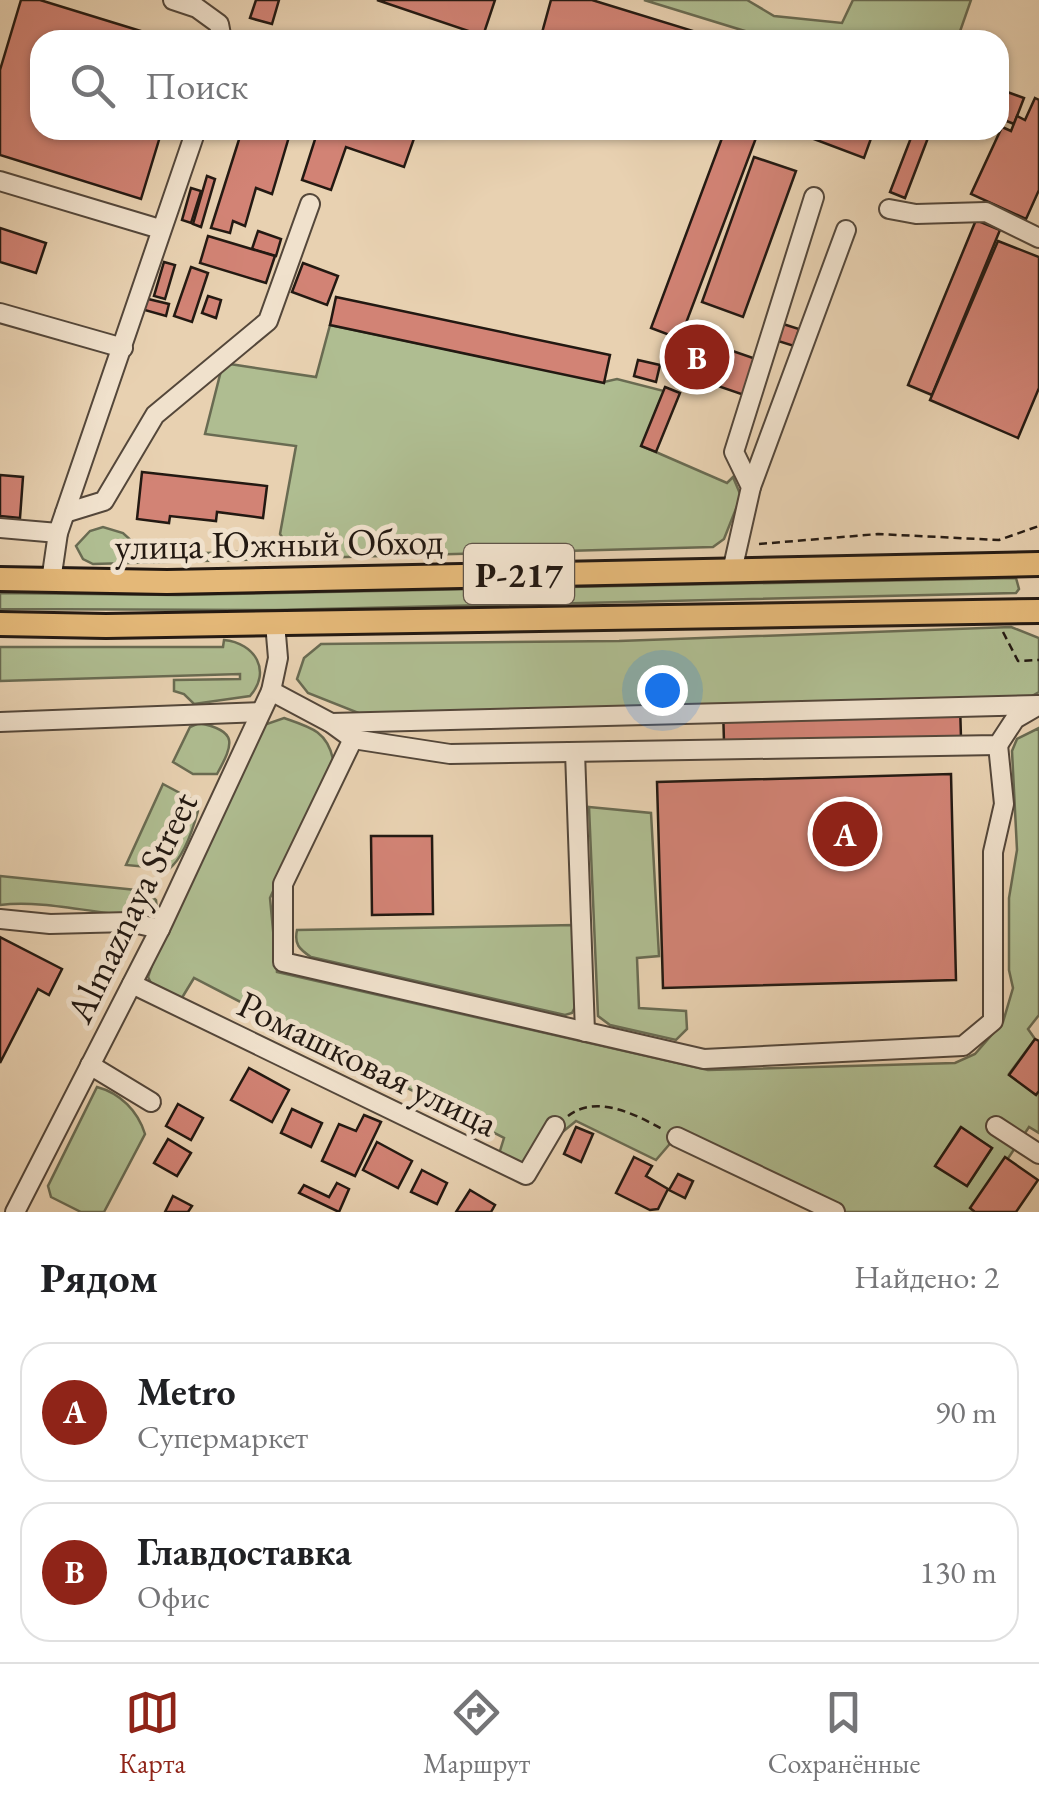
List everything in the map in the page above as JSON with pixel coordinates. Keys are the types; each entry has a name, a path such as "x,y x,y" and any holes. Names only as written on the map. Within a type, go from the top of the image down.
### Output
{"main road":[{"name":"улица Южный Обход","path":"0,579 1039,564"},
{"name":"Р-217","path":"0,624 1039,611"}],"street":[{"path":"173,0 199,4 220,24 221,30"},
{"path":"51,581 58,533 192,140"},
{"path":"0,181 160,229"},
{"path":"750,487 734,452 814,196"},
{"path":"65,513 104,500 154,415 268,321 310,204"},
{"path":"890,209 916,214 986,212 1039,238"},
{"path":"732,571 750,487 846,230"},
{"path":"0,313 123,348"},
{"path":"0,528 58,533"},
{"name":"Almaznaya Street","path":"16,1212 160,928 270,692 278,658 275,623"},
{"path":"270,692 353,738 450,754 998,745"},
{"path":"331,723 1039,705"},
{"path":"353,738 283,884 283,962 704,1058 962,1046 993,1020 993,852 1004,804 998,745 1015,719 1039,705"},
{"path":"0,722 260,712"},
{"path":"575,752 585,1032"},
{"path":"0,918 50,924 129,922 160,928"},
{"name":"Ромашковая улица","path":"132,984 526,1175 555,1126"},
{"path":"90,1065 151,1102"},
{"path":"996,1126 1039,1154"},
{"path":"677,1138 835,1212"},
{"path":"6,1212 16,1212"}],"path":[{"path":"738,546 878,534 998,540 1039,526"},
{"path":"555,1126 579,1108 612,1107 677,1138"}],"green space":[{"path":"644,0 747,0 774,16 842,23 853,0 971,0 960,30 742,30"},
{"path":"330,325 664,391 642,446 727,483 733,477 741,496 724,539 713,547 93,564 83,559 76,546 90,531 103,527 123,533 147,555 291,550 280,534 296,446 205,434 223,363 316,377"},
{"path":"1016,578 1016,593 276,610 0,609 0,593 178,595"},
{"path":"1011,627 1039,638 1039,692 1023,701 366,716 308,693 297,679 304,658 321,644 619,641"},
{"path":"224,640 244,646 257,660 260,677 250,696 194,704 174,691 174,680 240,679 240,674 0,681 0,647 223,647"},
{"path":"284,718 309,728 322,736 333,759 270,898 277,972 708,1070 955,1063 975,1054 1003,1022 1013,988 1009,970 1009,898 1017,850 1012,751 1017,739 1039,728 1039,1015 1028,1029 1035,1039 1009,1074 1035,1094 1039,1091 1039,1133 1029,1127 972,1212 844,1212 680,1132 656,1160 576,1121 522,1165 499,1154 504,1138 194,978 180,1001 153,987 148,977 152,965 261,726","holes":["960,1128 992,1148 967,1186 936,1165"]},
{"path":"199,723 221,730 229,740 217,774 193,774 173,762 190,727"},
{"path":"163,784 191,799 198,811 187,842 169,869 126,865"},
{"path":"589,807 651,813 659,956 637,958 639,1008 686,1011 687,1029 676,1040 610,1025 598,1016"},
{"path":"0,876 146,891 156,900 157,910 152,917 36,904 0,905"},
{"path":"574,925 576,1005 572,1013 565,1015 311,957 296,939 297,930"},
{"path":"97,1087 127,1104 145,1134 104,1212 81,1212 51,1197 48,1186"}],"building":[{"path":"21,0 40,0 138,30 30,30 30,140 159,140 141,199 0,155 0,70"},
{"path":"256,0 279,0 272,24 250,18"},
{"path":"377,0 495,0 485,30 465,30"},
{"path":"551,0 592,0 690,30 543,30"},
{"path":"1009,93 1024,98 1014,124 1009,122"},
{"path":"1035,98 1039,100 1039,190 1026,219 971,194 996,140 1009,140 1009,130 1017,116 1025,120"},
{"path":"239,140 288,140 272,194 256,188 245,226 233,221 230,233 211,228"},
{"path":"315,140 413,140 404,167 346,147 331,190 302,180"},
{"path":"721,140 755,140 680,339 651,328"},
{"path":"816,140 870,140 864,158"},
{"path":"910,140 927,140 905,198 890,192"},
{"path":"754,157 796,171 743,317 702,302"},
{"path":"207,176 215,179 201,227 193,224"},
{"path":"191,188 201,191 191,223 182,220"},
{"path":"976,220 1000,230 932,395 908,385"},
{"path":"0,228 46,243 36,273 0,262"},
{"path":"258,231 281,239 276,256 252,249"},
{"path":"208,236 275,256 266,283 200,263"},
{"path":"998,241 1039,257 1039,388 1018,438 930,400"},
{"path":"164,262 175,265 165,299 154,296"},
{"path":"303,263 338,276 327,305 292,292"},
{"path":"191,267 208,273 192,322 174,316"},
{"path":"208,296 221,300 216,318 202,313"},
{"path":"336,297 610,355 604,383 330,325"},
{"path":"144,298 169,304 166,316 141,309"},
{"path":"783,324 799,329 794,346 778,341"},
{"path":"692,337 756,359 744,395 680,373"},
{"path":"638,360 660,365 656,382 634,376"},
{"path":"665,387 680,393 656,452 641,446"},
{"path":"142,472 267,486 263,518 217,512 216,521 170,516 169,523 137,519"},
{"path":"0,475 23,477 20,518 0,516"},
{"path":"960,704 961,738 724,742 723,708"},
{"path":"951,774 956,980 663,988 657,782"},
{"path":"371,836 432,836 433,914 372,915"},
{"path":"0,937 62,969 49,995 38,989 0,1063"},
{"path":"1035,1039 1039,1041 1036,1095 1009,1075"},
{"path":"249,1068 289,1090 272,1122 231,1100"},
{"path":"178,1104 203,1118 191,1140 166,1126"},
{"path":"292,1109 322,1123 311,1147 281,1133"},
{"path":"364,1115 381,1122 355,1176 322,1161 339,1124 356,1131"},
{"path":"576,1127 593,1134 581,1162 564,1154"},
{"path":"961,1127 992,1148 967,1186 935,1166"},
{"path":"168,1139 191,1153 177,1176 154,1163"},
{"path":"377,1142 412,1161 398,1188 363,1170"},
{"path":"634,1157 652,1166 646,1176 668,1189 658,1209 650,1210 616,1193"},
{"path":"1005,1157 1038,1180 1016,1212 975,1212 970,1208"},
{"path":"422,1170 447,1183 437,1204 411,1192"},
{"path":"678,1174 693,1181 685,1198 669,1190"},
{"path":"337,1183 349,1189 339,1212 299,1193 304,1185 329,1197"},
{"path":"470,1190 495,1205 491,1212 456,1212"},
{"path":"173,1196 192,1206 188,1212 165,1212"}],"place":[{"name":"Главдоставка","path":"697,357"},
{"name":"Metro","path":"845,834"}]}
